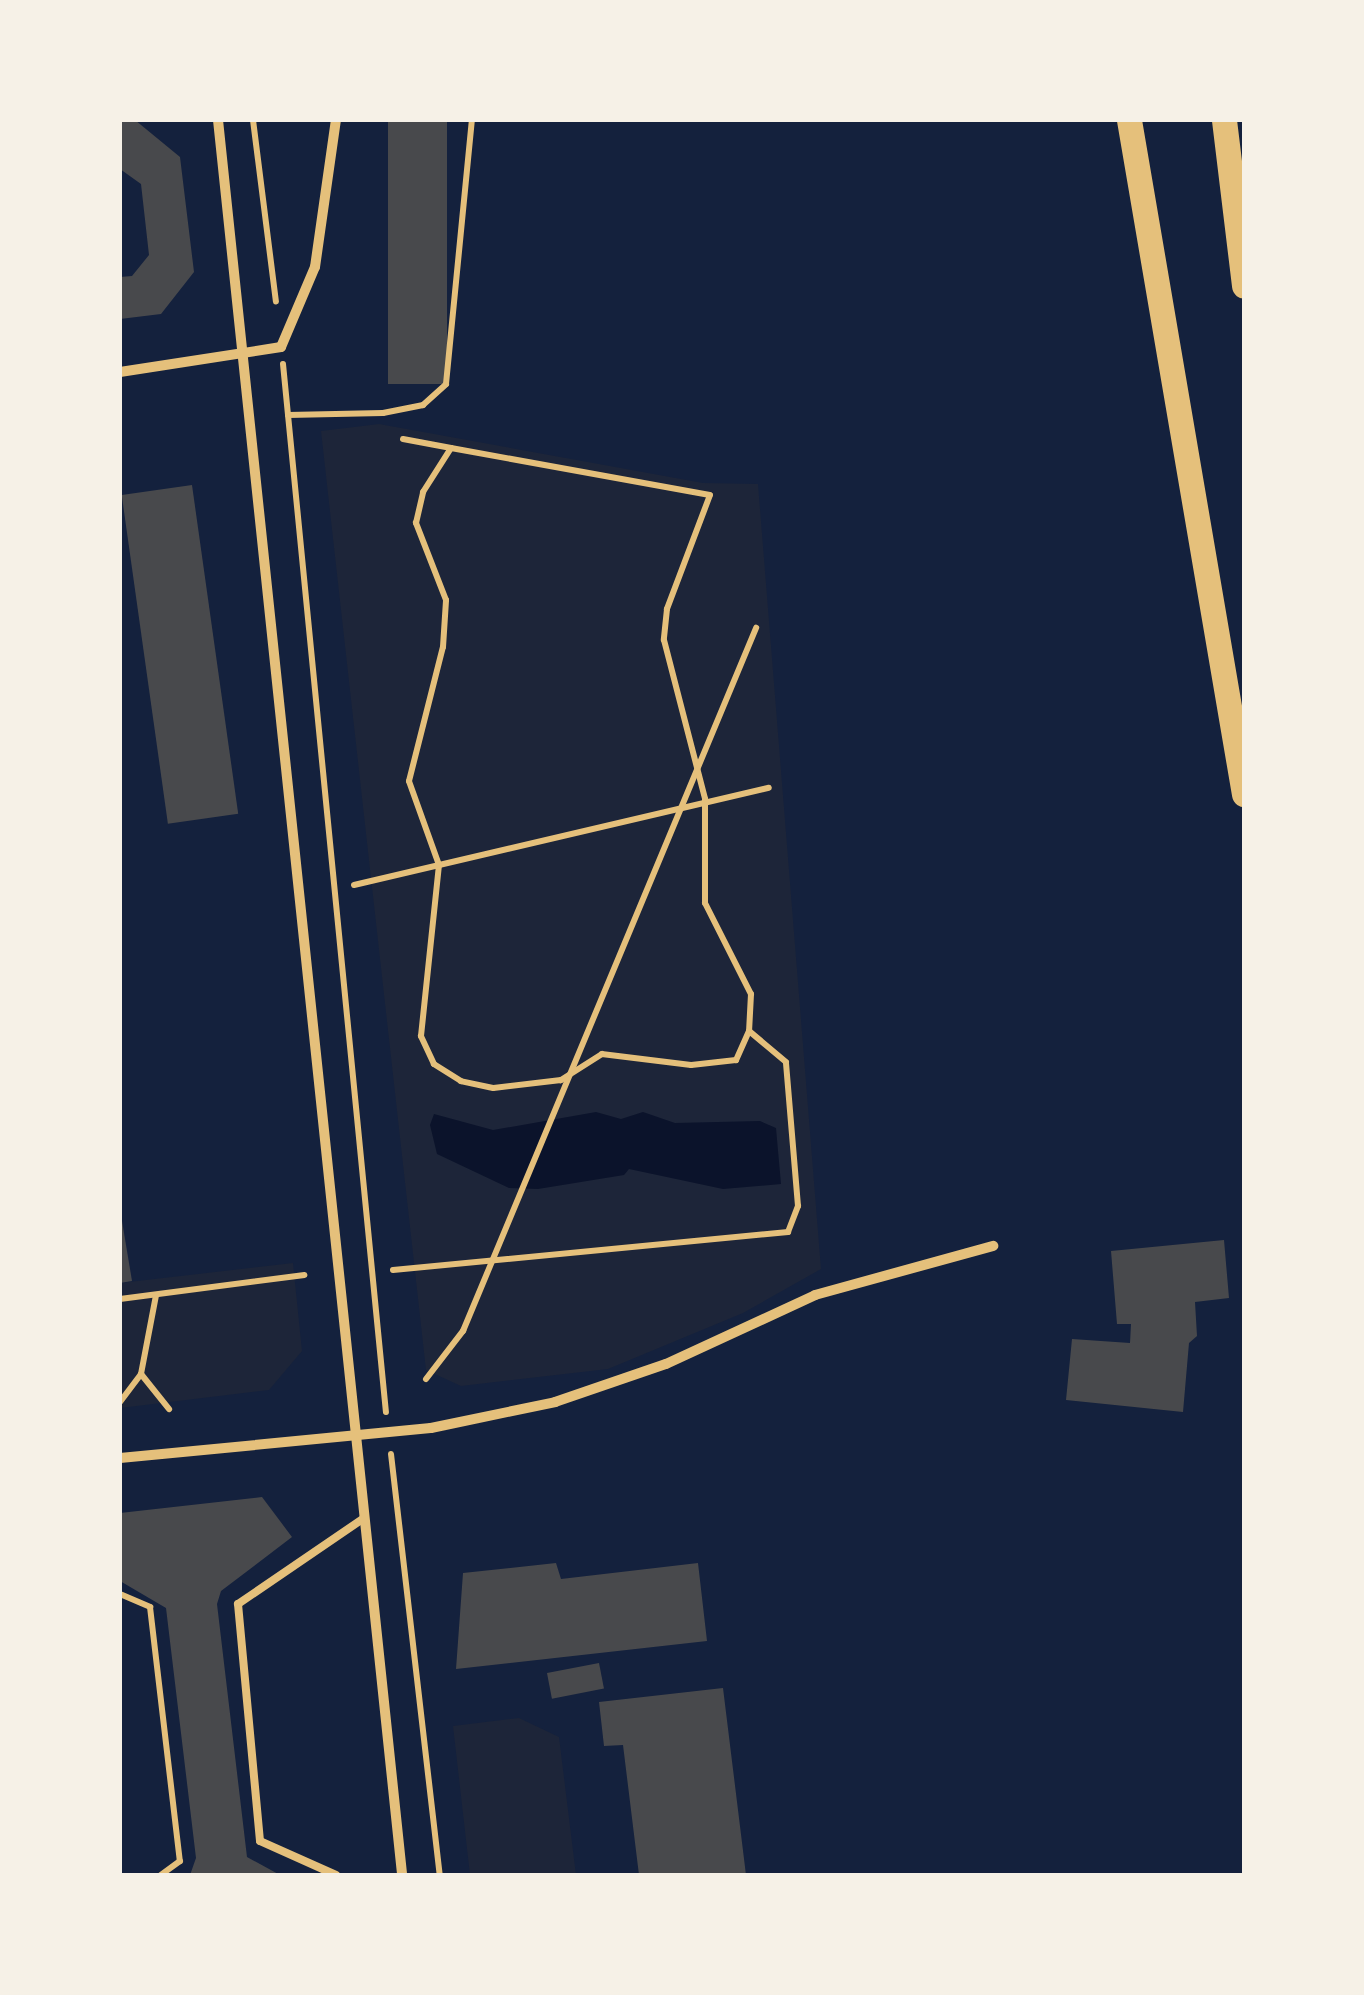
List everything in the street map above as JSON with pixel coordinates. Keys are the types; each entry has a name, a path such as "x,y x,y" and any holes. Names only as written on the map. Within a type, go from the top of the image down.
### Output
{"highway":[{"path":"1129,120 1244,794"},
{"path":"1224,120 1244,286"}],"street":[{"path":"218,120 246,354 402,1875"},
{"path":"120,372 281,347 315,267 336,120"},
{"path":"120,1458 356,1432 431,1428 554,1402 666,1364 815,1295 992,1246"}],"lane":[{"path":"336,1875 260,1841 238,1604 364,1518"}],"path":[{"path":"253,120 274,288"},
{"path":"288,415 384,413 423,405 446,384 472,120"},
{"path":"284,382 388,1431 440,1875"},
{"path":"403,439 710,496 667,609 664,640 705,799 705,902 751,994 749,1031 736,1060 691,1065 602,1054 561,1080 493,1088 461,1082 434,1064 421,1036 438,865 409,780 443,647 446,600 416,523 423,492 451,448"},
{"path":"426,1379 463,1331 756,628"},
{"path":"354,884 677,813 705,799 768,788"},
{"path":"393,1270 788,1232 798,1206 786,1062 749,1031"},
{"path":"120,1299 304,1276"},
{"path":"120,1402 140,1374 156,1295"},
{"path":"140,1374 169,1408"},
{"path":"120,1594 150,1607 180,1861 161,1875"}],"shaded area":[{"path":"379,424 703,483 758,484 821,1269 743,1313 608,1369 461,1386 426,1370 321,431"},
{"path":"596,1112 621,1119 643,1112 675,1123 760,1121 776,1128 781,1184 723,1189 629,1169 624,1175 538,1189 509,1188 437,1154 430,1125 434,1114 493,1130"},
{"path":"293,1263 302,1351 269,1390 120,1408 120,1283"},
{"path":"519,1718 559,1737 576,1875 470,1875 453,1726"}],"building":[{"path":"120,120 135,120 180,157 194,272 161,314 120,319 120,277 132,276 149,255 141,184 120,169"},
{"path":"388,120 447,120 447,384 388,384"},
{"path":"192,485 238,814 168,824 122,495"},
{"path":"120,1209 132,1281 120,1283"},
{"path":"1224,1240 1229,1298 1195,1302 1197,1336 1189,1343 1183,1412 1066,1400 1072,1339 1130,1343 1131,1324 1117,1324 1111,1251"},
{"path":"262,1497 292,1537 221,1591 217,1604 247,1857 280,1875 190,1875 196,1858 166,1608 120,1581 120,1513"},
{"path":"556,1563 561,1579 698,1563 707,1641 456,1669 463,1573"},
{"path":"599,1663 604,1689 552,1699 547,1673"},
{"path":"723,1688 746,1875 639,1875 623,1745 604,1746 599,1702"}]}
